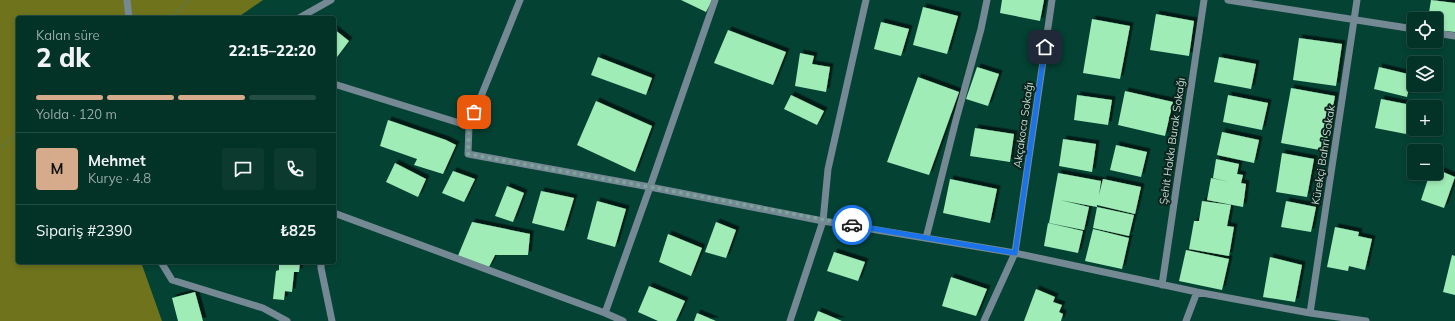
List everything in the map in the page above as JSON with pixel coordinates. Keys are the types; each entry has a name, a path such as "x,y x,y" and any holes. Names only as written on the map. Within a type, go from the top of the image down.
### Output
{"street":[{"path":"127,0 130,16"},
{"path":"303,16 331,0"},
{"path":"520,0 469,126 468,154 650,187 823,221 1015,253 1162,285 1310,313 1325,318 1366,321"},
{"path":"605,312 715,0"},
{"path":"790,321 823,221 828,169 866,0"},
{"path":"926,238 981,29 987,0"},
{"name":"Akçakoca Sokağı","path":"984,321 1015,253 1052,0"},
{"name":"Şehit Hakkı Burak Sokağı","path":"1162,285 1204,0"},
{"path":"1228,0 1407,28"},
{"name":"Kürekçi Bahri Sokak","path":"1310,313 1357,0"},
{"path":"1443,34 1455,36"},
{"path":"336,85 469,126"},
{"path":"336,214 605,312 622,321"},
{"path":"162,264 172,280 263,308 287,321"},
{"path":"321,264 332,321"},
{"path":"1186,321 1197,292"}],"path":[{"path":"173,16 189,0"},
{"path":"0,148 16,133"}],"shaded area":[{"path":"0,0 263,0 240,16 16,16 16,264 142,264 162,321 0,321"}],"building":[{"path":"681,0 712,0 706,12"},
{"path":"1002,0 1044,0 1040,21 1000,13"},
{"path":"1431,0 1455,3 1455,32 1443,31 1443,12 1429,12"},
{"path":"923,7 958,16 947,54 913,45"},
{"path":"1156,14 1194,21 1189,56 1150,50"},
{"path":"1092,19 1130,26 1120,79 1083,73"},
{"path":"881,22 909,29 901,56 874,49"},
{"path":"728,30 786,52 773,85 714,63"},
{"path":"336,31 349,41 336,58"},
{"path":"1299,38 1342,44 1336,86 1293,80"},
{"path":"800,53 814,56 812,64 830,67 826,92 795,86"},
{"path":"598,57 652,78 646,95 591,75"},
{"path":"1219,57 1256,64 1251,89 1214,82"},
{"path":"977,67 999,74 988,106 966,99"},
{"path":"1379,67 1407,74 1407,97 1374,89"},
{"path":"918,77 959,92 929,175 887,162"},
{"path":"1291,88 1335,96 1325,151 1281,143"},
{"path":"1125,91 1173,102 1165,136 1118,125"},
{"path":"791,95 824,111 817,125 784,109"},
{"path":"1077,95 1112,100 1108,125 1074,120"},
{"path":"1228,95 1268,103 1262,130 1223,122"},
{"path":"1381,99 1407,104 1406,134 1375,128"},
{"path":"596,101 652,126 635,172 577,145"},
{"path":"388,120 446,140 456,145 443,174 414,165 417,159 380,146"},
{"path":"975,128 1014,134 1010,162 970,156"},
{"path":"1222,132 1259,140 1254,163 1217,155"},
{"path":"1063,139 1096,144 1092,172 1059,166"},
{"path":"1116,145 1147,152 1141,177 1110,170"},
{"path":"1282,153 1314,159 1307,197 1276,192"},
{"path":"1216,159 1239,164 1237,174 1243,175 1241,183 1246,184 1243,207 1207,200 1211,178 1230,182 1213,178"},
{"path":"395,163 426,179 418,197 386,182"},
{"path":"453,171 475,179 464,202 442,193"},
{"path":"1443,172 1455,177 1444,208 1421,200 1428,180 1443,180"},
{"path":"1058,173 1101,181 1099,195 1103,179 1141,187 1135,214 1097,205 1097,207 1060,200 1089,207 1084,230 1049,223"},
{"path":"950,179 997,189 990,223 943,213"},
{"path":"507,186 524,193 513,222 495,216"},
{"path":"541,191 574,198 564,231 532,223"},
{"path":"597,201 626,209 615,247 587,239"},
{"path":"1202,201 1231,205 1227,226 1234,227 1229,256 1189,249 1194,221 1199,221"},
{"path":"1286,201 1316,207 1311,232 1281,227"},
{"path":"1097,207 1134,215 1129,236 1093,228"},
{"path":"472,222 530,234 528,255 495,255 489,267 457,258"},
{"path":"716,222 736,230 726,258 705,252"},
{"path":"1048,223 1083,231 1078,253 1044,246"},
{"path":"1335,227 1359,232 1358,236 1372,239 1365,270 1349,266 1348,271 1327,267"},
{"path":"1093,229 1129,238 1122,269 1085,261"},
{"path":"668,234 702,248 691,276 659,262"},
{"path":"1186,250 1229,259 1222,290 1179,281"},
{"path":"834,252 865,262 858,281 827,271"},
{"path":"1452,255 1455,256 1455,295 1443,292"},
{"path":"1270,257 1302,265 1295,302 1263,297"},
{"path":"279,264 300,264 299,272 294,272 292,292 285,291 284,300 273,299 276,271 279,270"},
{"path":"951,277 987,289 976,316 942,306"},
{"path":"649,286 685,301 676,321 658,321 638,312"},
{"path":"1036,289 1055,297 1053,302 1062,305 1059,312 1063,314 1061,321 1024,321"},
{"path":"195,292 203,321 178,321 172,298"},
{"path":"818,311 842,321 814,321"},
{"path":"697,313 716,321 694,321"}],"way so far":[{"path":"474,112 469,126 468,154 650,187 823,221 852,225"}],"route":[{"path":"852,225 1015,253 1045,47"}]}
